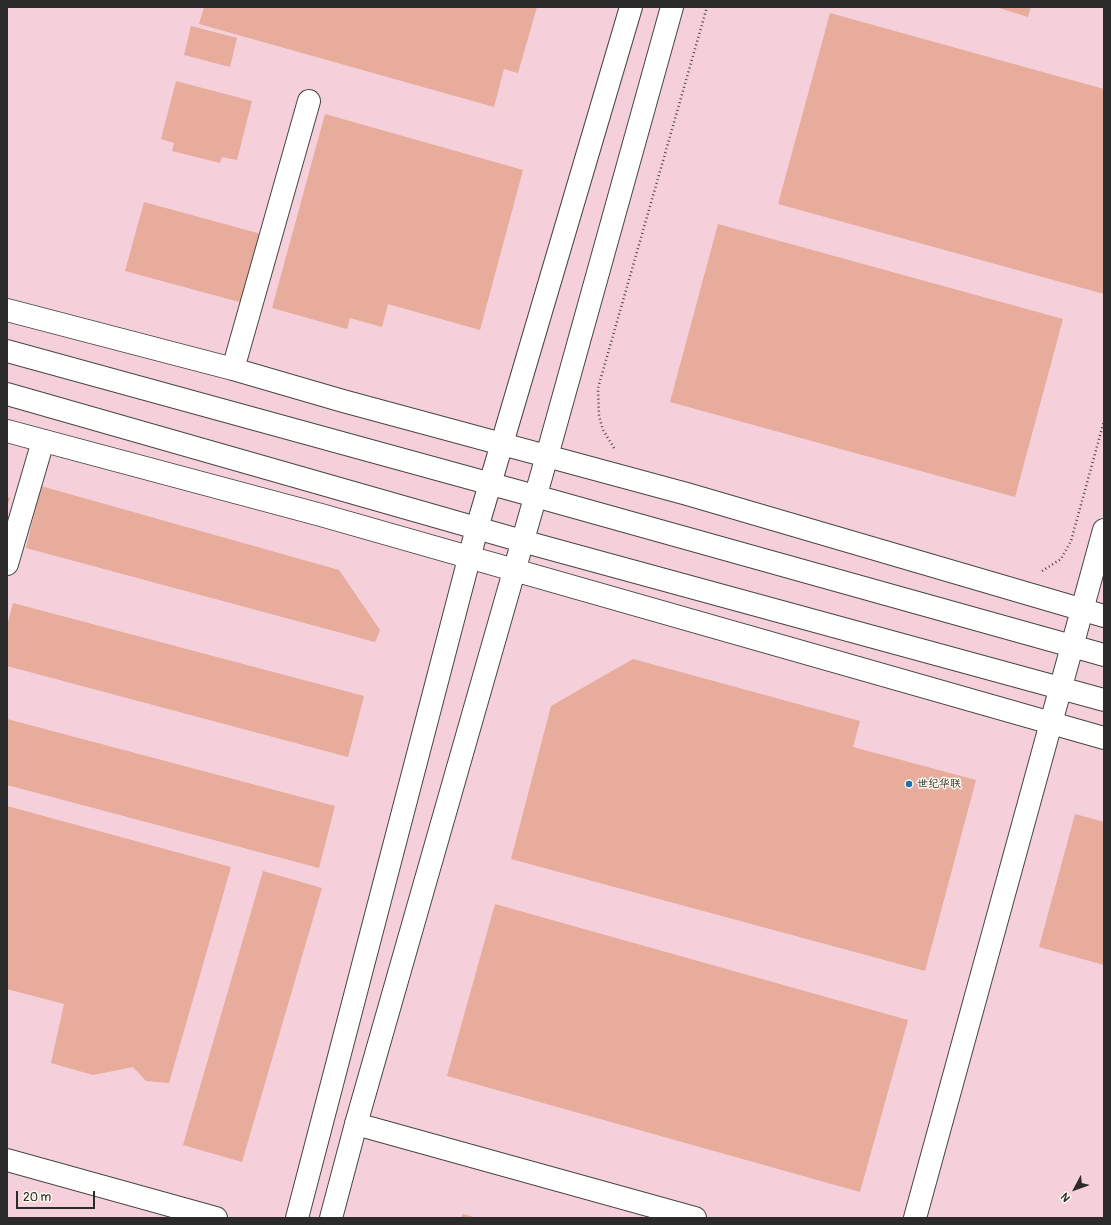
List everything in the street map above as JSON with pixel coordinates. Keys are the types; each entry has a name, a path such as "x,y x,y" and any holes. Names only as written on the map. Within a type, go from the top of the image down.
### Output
{"main road":[{"path":"297,1218 477,528 631,7"},
{"path":"331,1218 356,1124 513,571 536,496 672,7"},
{"path":"233,369 309,102"},
{"path":"7,310 233,369 687,494 1104,616"},
{"path":"7,351 490,485 536,496 1104,655"},
{"path":"7,394 522,541 1061,687 1104,700"},
{"path":"7,431 321,516 1104,738"},
{"path":"7,564 43,441"},
{"path":"915,1218 1104,530"},
{"path":"356,1124 694,1218"},
{"path":"7,1160 216,1218"}],"path":[{"path":"615,448 603,430 599,416 598,388 707,7"},
{"path":"1037,572 1052,566 1067,551 1104,421"}],"shaded area":[{"path":"7,7 1104,7 1104,1218 7,1218"}],"building":[{"path":"204,7 537,7 518,73 504,69 494,107 199,24"},
{"path":"996,7 1031,7 1028,17"},
{"path":"830,13 1104,89 1104,294 778,204"},
{"path":"191,26 237,38 230,67 184,55"},
{"path":"176,81 252,101 237,160 222,157 220,163 172,151 174,143 161,139"},
{"path":"325,114 523,170 480,330 388,304 382,327 350,318 347,329 272,308"},
{"path":"144,202 261,234 243,303 125,271"},
{"path":"718,224 1063,319 1015,497 670,402"},
{"path":"41,486 339,570 380,630 375,642 26,548"},
{"path":"7,497 10,498 7,507"},
{"path":"13,603 364,696 348,757 7,666 7,626"},
{"path":"633,659 860,721 853,747 976,780 925,971 511,859 551,706"},
{"path":"7,719 335,806 319,868 7,785"},
{"path":"7,806 231,867 169,1083 146,1081 133,1067 93,1075 51,1063 64,1004 7,989"},
{"path":"1075,814 1104,822 1104,965 1039,947"},
{"path":"263,871 322,888 242,1162 183,1145"},
{"path":"495,904 908,1020 860,1192 447,1076"},
{"path":"463,1214 477,1218 461,1218"}],"place":[{"name":"世纪华联","path":"909,784"}]}
